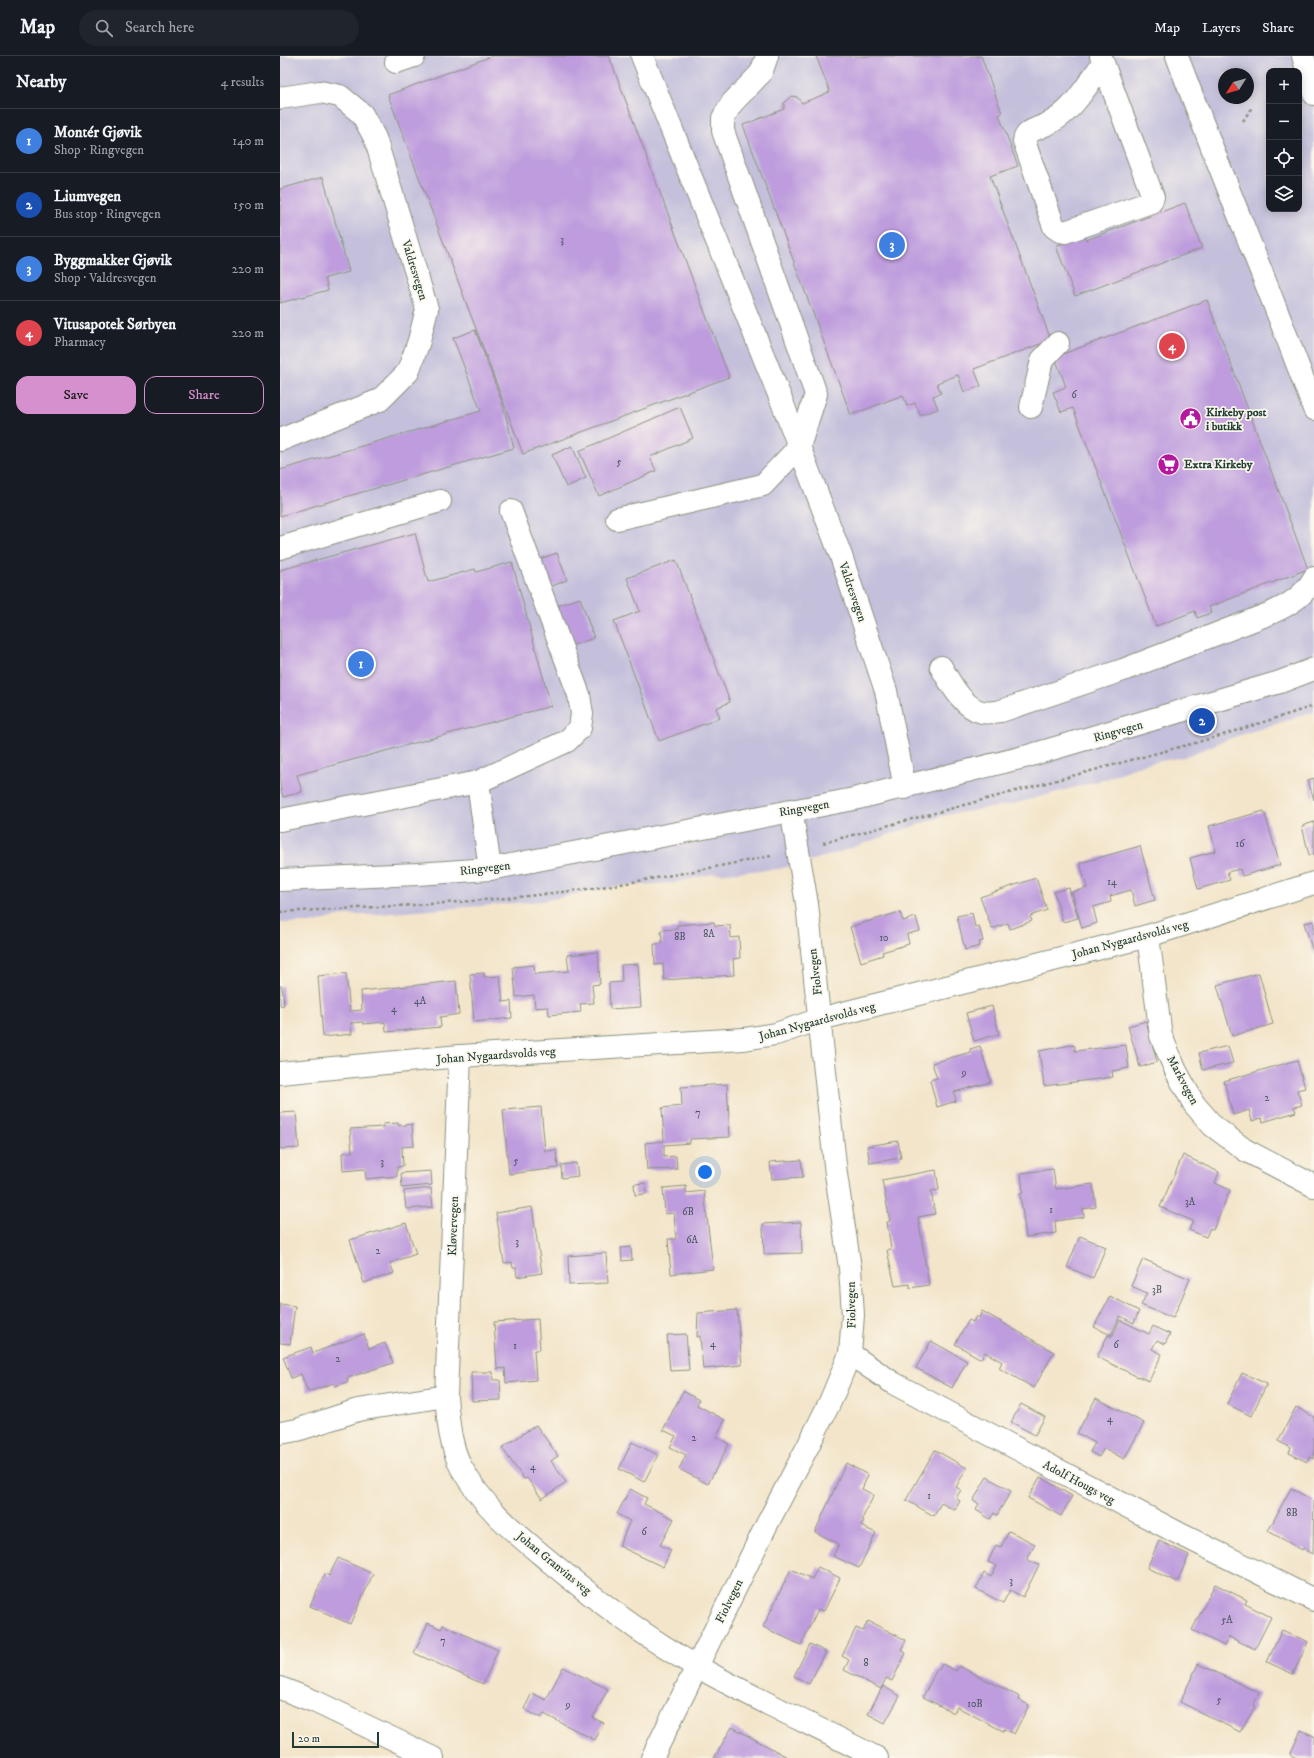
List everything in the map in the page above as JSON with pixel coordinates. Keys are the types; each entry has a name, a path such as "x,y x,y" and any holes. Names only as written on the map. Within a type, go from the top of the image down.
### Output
{"street":[{"name":"Valdresvegen","path":"642,56 782,402 841,556 886,691 905,788"},
{"path":"617,519 763,485 799,447 816,394 723,131 723,118 732,104 761,73 767,56"},
{"path":"1177,56 1201,122 1282,320 1314,409"},
{"path":"1303,56 1314,94"},
{"path":"1102,60 1154,197 1151,202 1065,232 1060,232 1054,227 1024,141 1025,137 1030,132 1050,123 1064,114 1102,60"},
{"name":"Valdresvegen","path":"280,98 320,92 340,96 362,114 375,138 427,309 420,341 408,372 380,400 280,440"},
{"path":"1031,406 1042,360 1058,343"},
{"path":"280,548 440,501"},
{"path":"280,820 478,782 568,741 580,728 582,714 579,695 511,511"},
{"path":"941,667 956,690 969,704 981,712 1001,712 1123,670 1271,613 1291,604 1303,593 1314,578"},
{"name":"Ringvegen","path":"280,880 490,869 905,788 1153,721 1280,682 1314,669"},
{"path":"478,782 490,869"},
{"name":"Fiolvegen","path":"652,1758 766,1526 830,1402 850,1354 853,1315 850,1268 836,1174 807,904 791,810"},
{"name":"Johan Nygaardsvolds veg","path":"280,1073 460,1056 744,1039 776,1034 820,1019 1148,936 1314,883"},
{"name":"Markvegen","path":"1148,936 1161,1036 1176,1071 1194,1104 1213,1126 1245,1150 1314,1186"},
{"name":"Kløvervegen","path":"446,1396 460,1056"},
{"name":"Adolf Hougs veg","path":"850,1354 893,1383 970,1424 1178,1533 1314,1600"},
{"path":"280,1433 297,1430 358,1410 446,1396"},
{"name":"Johan Granvins veg","path":"446,1396 448,1428 460,1465 480,1497 501,1521 562,1572 642,1632 696,1666 877,1758"},
{"path":"280,1688 316,1702 433,1758"}],"path":[{"path":"1243,121 1252,107"}],"shaded area":[{"path":"280,56 1314,56 1314,712 1234,737 1184,757 1144,764 1106,779 1013,804 946,815 831,855 779,869 712,874 673,883 620,886 542,901 368,915 342,915 315,923 280,923"}],"building":[{"path":"492,56 609,56 729,377 523,454 388,95"},
{"path":"816,56 981,56 1002,113 999,115 1018,166 990,176 1051,340 974,369 981,386 964,392 958,375 937,383 941,393 933,396 938,409 920,415 915,403 907,406 903,395 851,415 743,125 784,109 784,103 791,96 797,97 802,103 830,92"},
{"path":"323,177 349,272 325,278 328,290 280,303 280,189"},
{"path":"1185,203 1202,248 1075,296 1056,246 1084,235 1086,240"},
{"path":"1207,300 1308,569 1209,607 1211,613 1197,618 1195,611 1156,626 1073,408 1061,412 1053,392 1066,387 1055,357"},
{"path":"475,330 503,405 514,448 280,516 280,470 481,411 453,338"},
{"path":"680,407 693,438 650,457 656,471 599,496 579,451"},
{"path":"572,446 586,478 566,487 552,455"},
{"path":"415,533 428,582 475,569 476,572 512,562 551,706 297,775 302,792 283,797 280,786 280,570"},
{"path":"557,553 567,580 545,589 534,561"},
{"path":"676,560 730,702 716,708 720,718 659,741 614,621 640,611 627,578"},
{"path":"580,598 594,638 568,647 554,607"},
{"path":"1314,778 1314,800 1308,780"},
{"path":"1264,811 1280,865 1242,876 1240,869 1227,872 1230,880 1198,889 1190,858 1216,851 1209,826"},
{"path":"1314,822 1314,854 1309,855 1302,826"},
{"path":"1140,846 1155,900 1135,906 1131,890 1110,896 1111,902 1093,907 1097,923 1082,928 1072,892 1087,888 1080,863"},
{"path":"1036,878 1047,910 1030,916 1032,921 1010,929 1008,923 992,929 980,897"},
{"path":"1069,888 1078,918 1063,922 1054,892"},
{"path":"900,912 903,921 916,917 920,931 907,934 909,944 882,952 883,955 861,962 850,927"},
{"path":"972,913 975,927 979,926 983,941 979,942 980,946 965,950 957,916"},
{"path":"1314,921 1314,955 1304,923"},
{"path":"714,922 715,926 730,925 731,938 739,937 740,958 733,959 734,975 664,980 663,964 655,965 654,944 662,944 661,930 677,929 677,925"},
{"path":"598,952 600,984 592,985 594,1003 580,1004 581,1012 549,1015 548,1007 535,1008 534,995 516,997 513,967 534,965 535,974 569,971 567,955"},
{"path":"638,964 641,1007 610,1009 609,983 622,982 621,965"},
{"path":"346,973 350,1011 362,1010 361,991 456,981 459,1014 440,1017 441,1027 386,1032 385,1022 363,1024 363,1022 351,1023 352,1034 323,1037 318,976"},
{"path":"484,973 484,977 500,976 503,1002 511,1001 512,1018 474,1022 470,974"},
{"path":"1259,973 1273,1024 1232,1036 1217,985"},
{"path":"280,986 282,986 284,1005 280,1006"},
{"path":"992,1006 999,1034 974,1041 966,1013"},
{"path":"1146,1021 1157,1062 1140,1067 1128,1026"},
{"path":"1071,1045 1075,1046 1075,1051 1126,1045 1129,1068 1112,1071 1113,1077 1044,1086 1039,1051"},
{"path":"980,1046 991,1082 954,1092 956,1101 937,1107 930,1080 937,1078 932,1063 971,1052 970,1049"},
{"path":"1228,1046 1233,1063 1203,1070 1199,1053"},
{"path":"1297,1060 1305,1088 1297,1090 1302,1105 1294,1107 1296,1112 1263,1122 1262,1118 1252,1121 1249,1110 1233,1115 1224,1081"},
{"path":"727,1084 730,1137 690,1139 690,1143 664,1145 664,1157 676,1156 677,1169 647,1170 645,1143 664,1141 662,1108 682,1106 681,1087"},
{"path":"541,1107 545,1151 556,1150 558,1168 509,1174 503,1110"},
{"path":"296,1112 299,1148 280,1149 280,1113"},
{"path":"398,1123 399,1126 412,1124 414,1146 402,1147 403,1166 397,1167 397,1176 366,1179 365,1169 343,1171 342,1153 352,1152 350,1129 383,1127 383,1124"},
{"path":"898,1141 901,1158 870,1163 867,1146"},
{"path":"1183,1155 1219,1172 1215,1183 1230,1190 1213,1230 1210,1228 1206,1237 1189,1230 1193,1221 1160,1207"},
{"path":"801,1160 803,1177 772,1179 770,1162"},
{"path":"576,1163 578,1176 562,1178 561,1165"},
{"path":"1053,1169 1056,1189 1093,1184 1096,1207 1083,1209 1084,1217 1055,1221 1056,1233 1026,1237 1020,1194 1023,1193 1021,1173"},
{"path":"936,1170 939,1190 931,1191 935,1214 918,1217 929,1285 910,1288 910,1284 895,1286 887,1250 891,1249 887,1222 890,1221 882,1180"},
{"path":"431,1171 432,1185 402,1188 401,1173"},
{"path":"645,1183 646,1194 635,1195 634,1184"},
{"path":"686,1186 686,1193 704,1191 713,1269 671,1274 668,1239 676,1239 674,1213 665,1214 663,1188"},
{"path":"431,1188 433,1207 406,1209 404,1191"},
{"path":"532,1207 542,1273 517,1277 516,1268 513,1268 512,1262 504,1263 496,1213"},
{"path":"801,1222 802,1253 764,1254 763,1224"},
{"path":"406,1223 416,1254 390,1263 394,1273 364,1283 350,1240"},
{"path":"1080,1236 1106,1247 1093,1278 1067,1267"},
{"path":"631,1247 632,1260 622,1261 621,1248"},
{"path":"606,1253 608,1283 569,1285 568,1256"},
{"path":"1143,1259 1190,1279 1173,1318 1141,1305 1147,1293 1131,1286"},
{"path":"1110,1296 1139,1311 1134,1323 1120,1316 1111,1335 1094,1327"},
{"path":"280,1304 295,1306 290,1344 280,1343"},
{"path":"737,1310 742,1365 703,1369 700,1336 697,1337 698,1313"},
{"path":"982,1311 1054,1352 1034,1388 999,1368 1002,1362 985,1352 981,1359 955,1344 969,1320 973,1322 976,1316 979,1318"},
{"path":"538,1319 540,1350 534,1350 536,1380 506,1383 505,1368 497,1369 494,1322"},
{"path":"1120,1320 1149,1334 1153,1326 1170,1334 1165,1344 1157,1340 1152,1349 1162,1354 1149,1381 1097,1357 1108,1335 1112,1337"},
{"path":"364,1334 369,1349 385,1343 393,1363 347,1378 348,1382 335,1386 334,1383 308,1392 301,1374 291,1378 283,1357 311,1347 313,1353"},
{"path":"686,1334 689,1370 670,1371 667,1335"},
{"path":"931,1341 967,1361 952,1388 916,1368"},
{"path":"471,1372 492,1372 493,1380 500,1380 501,1400 472,1401"},
{"path":"1242,1373 1267,1384 1251,1416 1227,1404"},
{"path":"683,1391 699,1400 697,1405 725,1420 716,1437 729,1444 708,1484 679,1469 686,1455 670,1447 676,1436 663,1430"},
{"path":"1096,1398 1144,1423 1124,1459 1104,1448 1099,1457 1090,1452 1095,1443 1077,1433"},
{"path":"1021,1404 1045,1417 1035,1435 1011,1422"},
{"path":"1296,1407 1314,1417 1314,1459 1310,1457 1307,1462 1289,1453 1291,1448 1278,1441"},
{"path":"536,1425 558,1456 551,1461 566,1482 542,1499 527,1478 524,1479 502,1448"},
{"path":"632,1442 658,1455 644,1482 619,1469"},
{"path":"935,1450 967,1468 956,1487 961,1490 956,1498 960,1501 955,1510 941,1503 934,1516 906,1500"},
{"path":"846,1463 868,1475 862,1489 874,1495 862,1519 864,1520 861,1526 876,1533 859,1568 833,1556 839,1544 815,1532"},
{"path":"987,1477 1011,1491 997,1515 994,1513 990,1519 976,1510 979,1504 973,1501"},
{"path":"1040,1477 1072,1496 1061,1516 1028,1498"},
{"path":"1291,1488 1314,1501 1313,1554 1303,1548 1302,1550 1268,1531"},
{"path":"630,1489 647,1498 644,1504 674,1519 660,1545 671,1550 663,1567 619,1546 630,1521 617,1514"},
{"path":"1009,1531 1035,1544 1027,1560 1039,1565 1023,1597 1010,1590 1003,1603 976,1589 984,1573 991,1577 997,1566 988,1562 996,1545 1001,1547"},
{"path":"1159,1541 1189,1555 1177,1582 1147,1568"},
{"path":"338,1558 373,1574 350,1624 310,1606 325,1573 329,1576"},
{"path":"818,1567 840,1578 824,1611 818,1609 801,1645 763,1627 791,1569 812,1579"},
{"path":"1215,1584 1247,1600 1245,1604 1271,1617 1255,1649 1229,1637 1224,1646 1192,1630"},
{"path":"868,1621 906,1640 901,1650 906,1653 892,1681 886,1678 881,1689 844,1670 849,1660 842,1656 856,1628 863,1631"},
{"path":"428,1623 441,1629 443,1625 498,1650 483,1684 414,1653"},
{"path":"1282,1630 1308,1642 1293,1674 1267,1662"},
{"path":"810,1644 826,1652 809,1684 794,1676"},
{"path":"942,1664 956,1671 959,1666 1020,1697 1019,1700 1029,1705 1014,1734 1004,1729 1003,1731 957,1707 954,1713 923,1697 937,1669 939,1670"},
{"path":"1198,1664 1259,1693 1253,1706 1255,1707 1240,1732 1180,1702"},
{"path":"563,1667 608,1689 593,1718 604,1723 595,1740 544,1714 541,1718 524,1709 532,1693 546,1700"},
{"path":"883,1686 900,1696 885,1723 868,1714"},
{"path":"732,1727 789,1758 714,1758"},
{"path":"1301,1730 1314,1736 1314,1758 1297,1758 1290,1755"}],"place":[{"name":"Byggmakker Gjøvik","path":"892,245"},
{"name":"Vitusapotek Sørbyen","path":"1172,346"},
{"name":"Kirkeby post i butikk","path":"1190,419"},
{"name":"Extra Kirkeby","path":"1169,464"},
{"name":"Montér Gjøvik","path":"361,664"},
{"name":"Liumvegen","path":"1202,721"}]}
